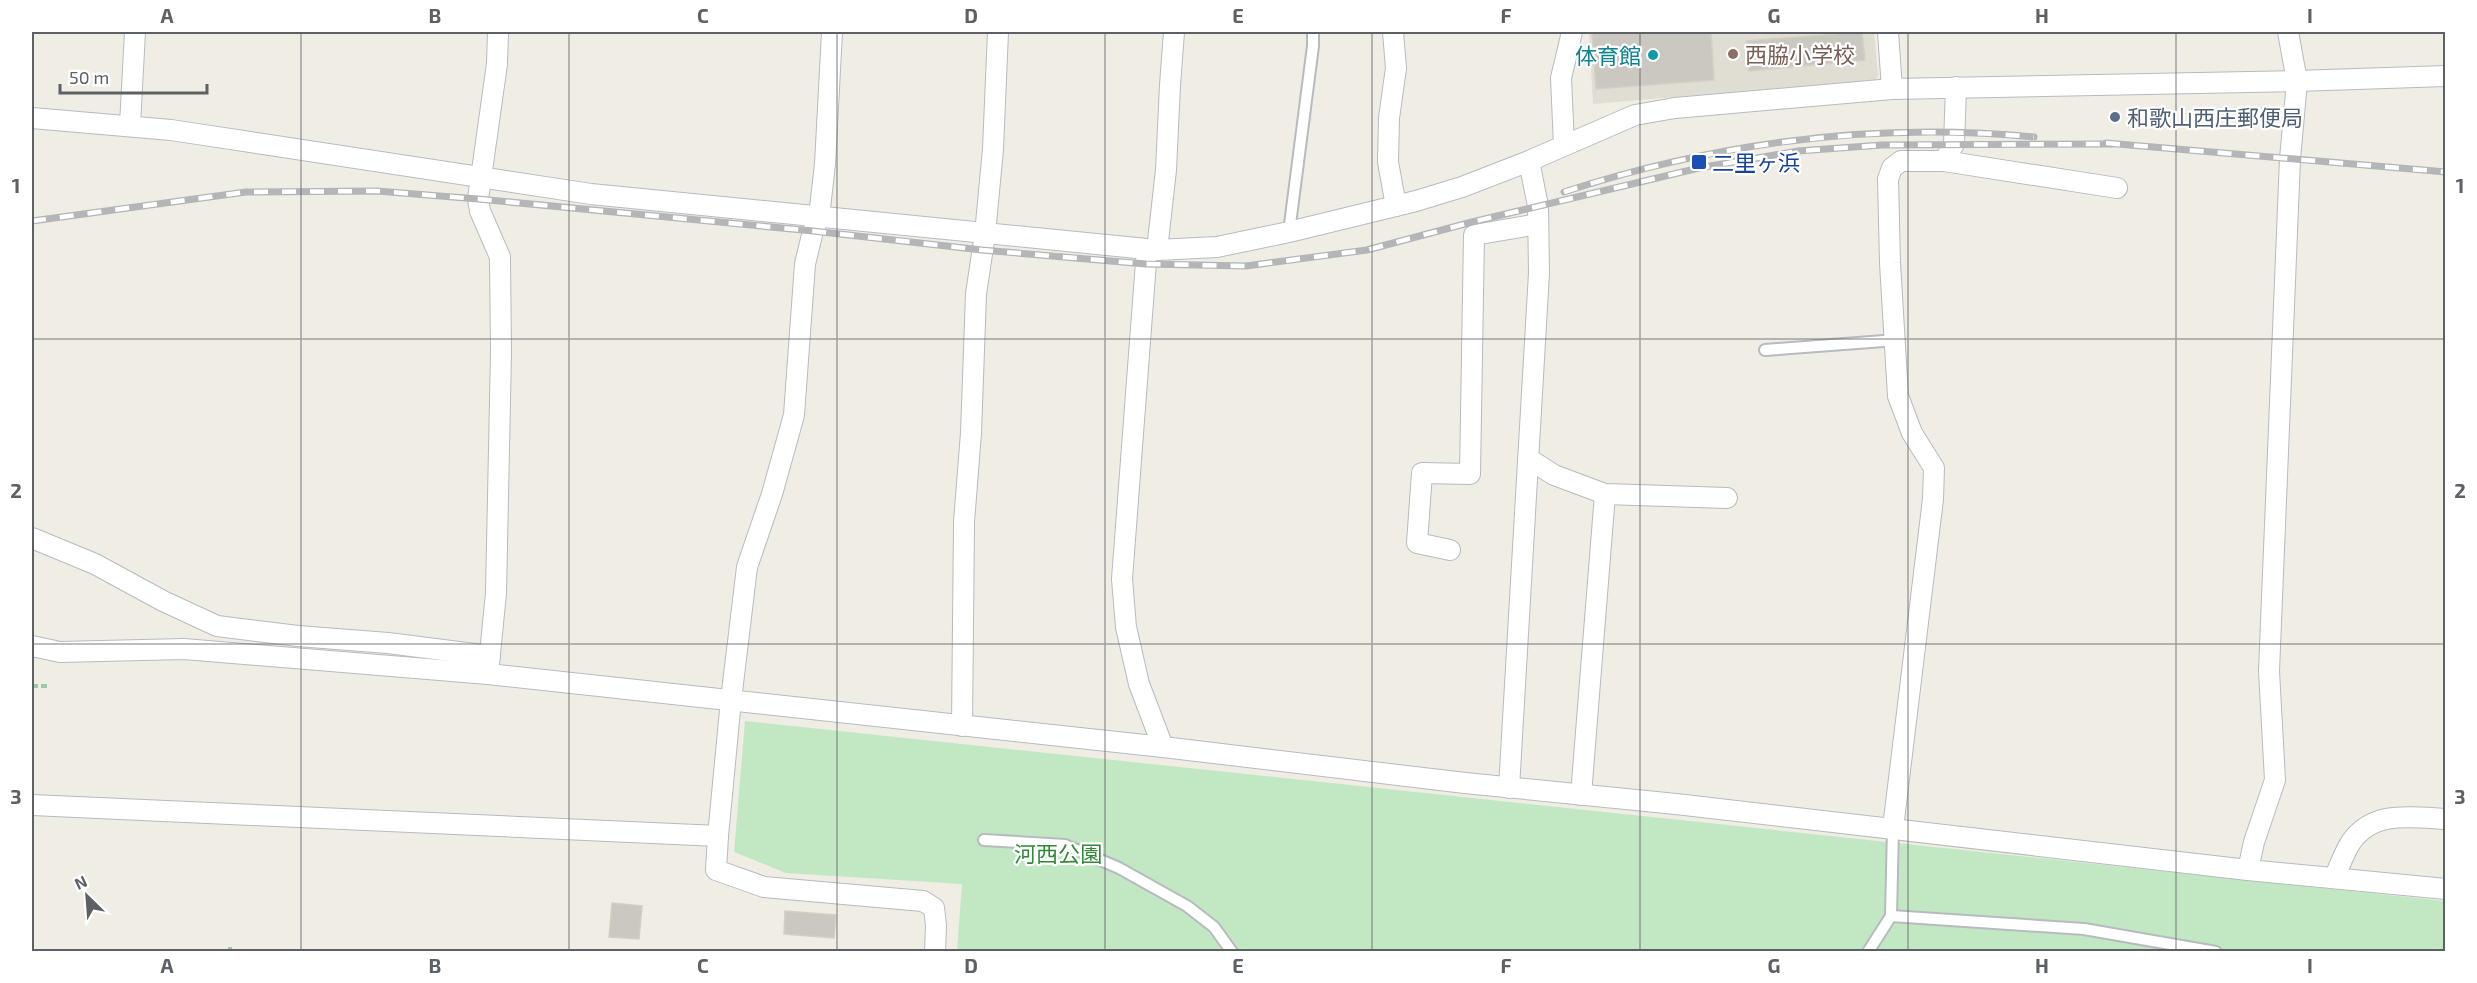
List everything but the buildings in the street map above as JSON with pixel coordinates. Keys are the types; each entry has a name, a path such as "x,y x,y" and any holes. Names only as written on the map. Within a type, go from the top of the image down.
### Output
{"street":[{"path":"130,125 135,32"},
{"path":"489,665 496,593 500,478 500,257 480,211 478,199 497,64 498,32"},
{"path":"832,32 825,164 819,217 805,264 794,416 772,494 747,567 731,700 716,870 764,887 923,901 934,908 935,951"},
{"path":"962,726 964,522 971,433 976,294 985,234 993,149 998,32"},
{"path":"1163,747 1139,684 1126,627 1122,579 1152,250 1167,170 1174,32"},
{"path":"1393,32 1396,68 1389,118 1388,162 1396,206"},
{"path":"1564,145 1561,78 1572,32"},
{"path":"1888,32 1892,89"},
{"path":"2248,870 2254,842 2275,780 2270,671 2290,159 2297,81 2289,32"},
{"path":"32,117 130,125 591,194 1152,250 1217,247 1396,206 1462,187 1530,161 1635,115 1654,111 1892,89 2445,76"},
{"path":"1944,161 1954,144 1956,87"},
{"path":"1509,788 1539,273 1538,206 1530,161"},
{"path":"1893,828 1933,499 1934,468 1912,433 1898,396 1890,262 1888,180 1892,168 1902,161 1944,161 2117,188"},
{"path":"1449,550 1417,543 1422,473 1470,474 1474,235 1538,224"},
{"path":"1528,459 1554,475 1605,494 1728,498"},
{"path":"1581,795 1605,494"},
{"path":"32,538 95,564 163,601 217,626 298,636 388,643 489,665 731,700 1163,747 1509,788 1893,828 2248,870 2335,876 2445,888"},
{"path":"32,646 60,652 184,649 489,665"},
{"path":"32,806 718,836"},
{"path":"2335,876 2351,842 2367,825 2395,816 2445,819"}],"lane":[{"path":"1289,232 1313,32"},
{"path":"1765,351 1896,340"},
{"path":"1868,951 1891,916 1893,828"},
{"path":"984,840 1065,845 1119,867 1187,906 1214,927 1232,951"},
{"path":"1891,916 2084,929 2216,951"}],"path":[{"path":"32,686 49,686"}],"shaded area":[{"name":"西脇小学校","path":"1589,32 1874,32 1878,76 1875,80 1593,104"}],"green space":[{"name":"河西公園","path":"745,721 2445,901 2445,951 957,951 962,884 786,873 734,852"}],"railway":[{"path":"1564,192 1679,161 1796,140 1915,132 2034,137"},
{"path":"2106,143 2446,172"},
{"path":"32,221 246,192 377,191 813,231 982,250 1146,264 1246,266 1367,250 1472,222 1699,168 1798,151 1882,145 2112,144"}],"place":[{"name":"西脇小学校","path":"1733,54"},
{"name":"体育館","path":"1653,55"},
{"name":"和歌山西庄郵便局","path":"2115,117"},
{"name":"二里ヶ浜","path":"1699,162"}]}
